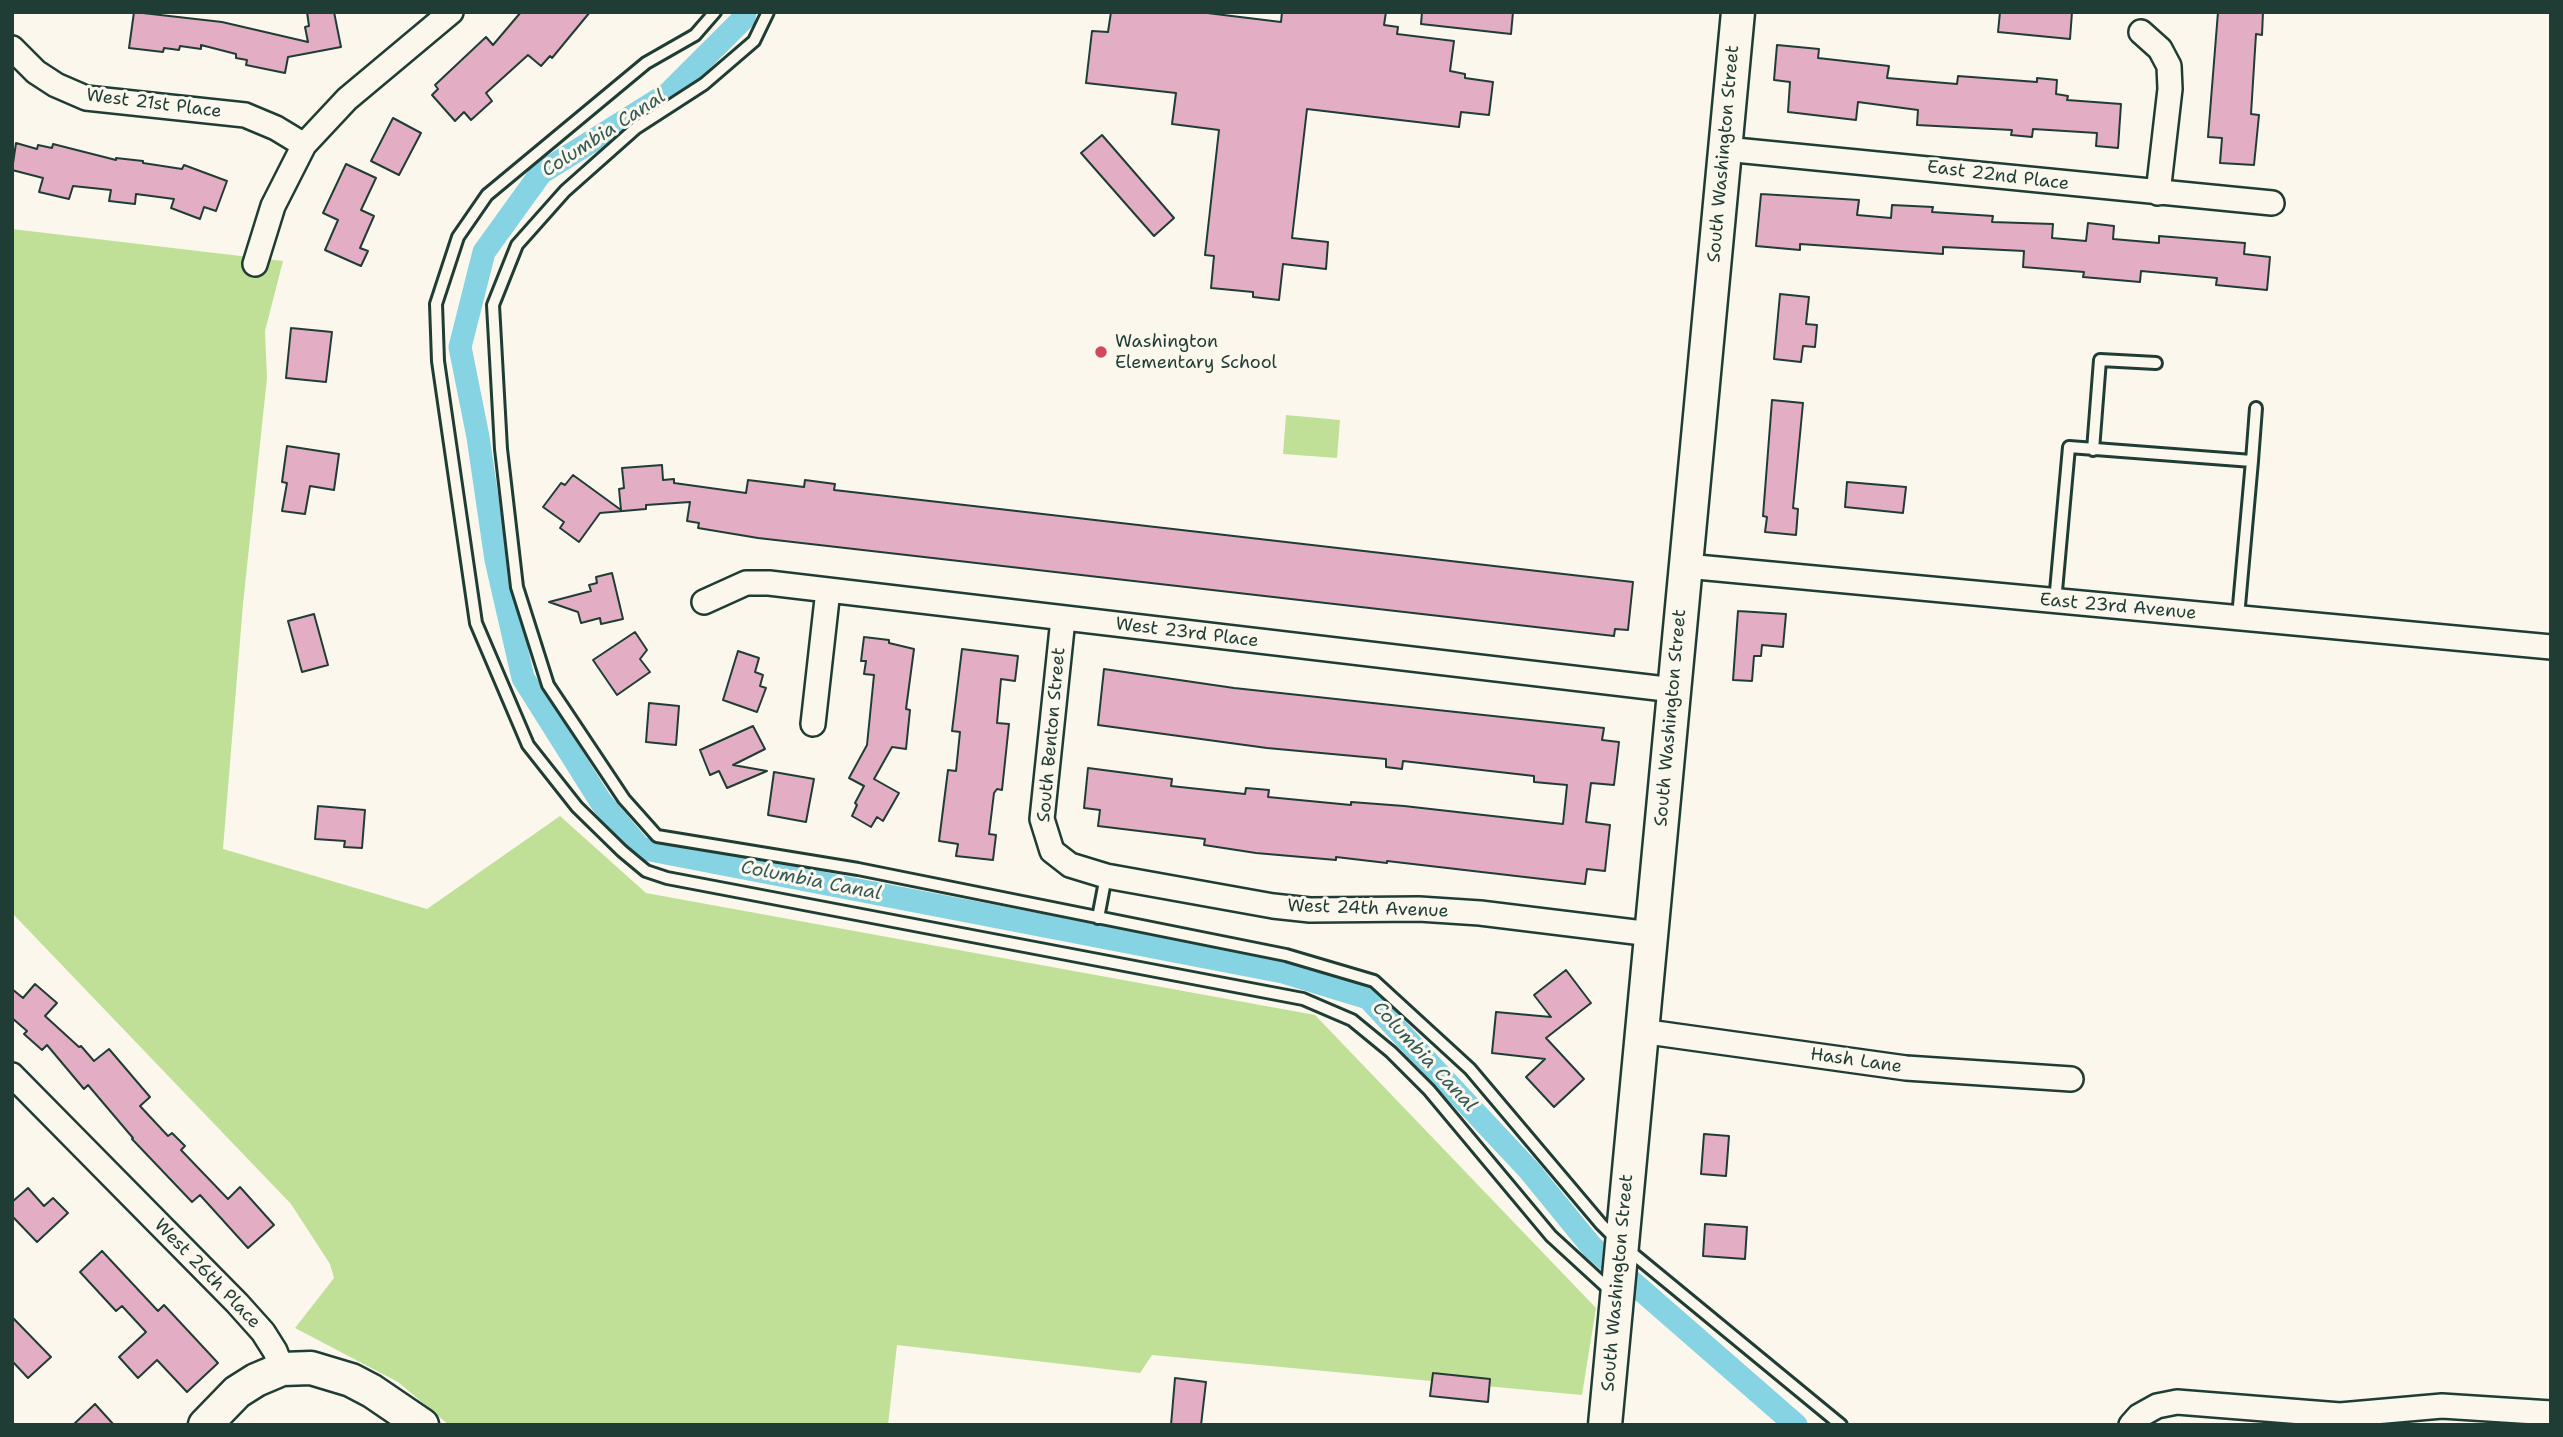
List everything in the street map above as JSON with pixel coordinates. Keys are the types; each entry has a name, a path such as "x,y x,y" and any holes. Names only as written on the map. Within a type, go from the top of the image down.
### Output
{"main road":[{"name":"South Washington Street","path":"1605,1425 1738,12"},
{"path":"205,1425 237,1392 256,1380 282,1369 311,1368 351,1380 422,1425"}],"street":[{"path":"255,264 273,206 304,145 347,99 451,12"},
{"path":"2141,32 2160,49 2169,66 2170,89 2158,193"},
{"name":"West 21st Place","path":"12,48 36,72 56,85 86,98 245,115 276,128 304,145"},
{"name":"East 22nd Place","path":"1725,149 2027,177 2058,184 2272,203"},
{"name":"East 23rd Avenue","path":"1686,566 2551,648"},
{"name":"West 23rd Place","path":"704,602 746,583 828,590 1674,690"},
{"path":"813,724 828,590"},
{"name":"South Benton Street","path":"1052,851 1042,819 1063,618"},
{"name":"West 24th Avenue","path":"1052,851 1070,865 1106,876 1273,906 1310,910 1419,909 1480,913 1651,934"},
{"name":"Hash Lane","path":"1642,1031 1906,1068 2071,1079"},
{"name":"West 26th Place","path":"12,1075 237,1303 275,1351 282,1369"},
{"path":"2135,1420 2157,1406 2177,1402 2340,1415 2442,1406 2551,1413"}],"lane":[{"path":"715,12 695,35 646,62 487,195 458,237 436,304 438,361 476,623 528,745 577,807 646,871 667,878 1303,999 1352,1020 1391,1052 1429,1090 1551,1236 1619,1270 1841,1425"},
{"path":"768,12 754,41 704,84 636,128 565,191 517,245 493,305 501,449 516,587 548,685 624,799 657,836 858,869 1286,955 1374,981 1470,1069 1601,1224 1619,1270"},
{"path":"2093,450 2100,360 2155,363"},
{"path":"2238,617 2256,408"},
{"path":"2055,601 2069,447 2252,461"},
{"path":"1098,918 1106,876"}],"green space":[{"path":"12,229 283,261 265,331 267,378 243,604 223,849 427,909 560,816 646,893 1315,1015 1596,1308 1582,1395 1152,1355 1140,1373 897,1345 888,1425 449,1425 398,1382 295,1328 334,1278 330,1264 291,1204 12,913"},
{"path":"1286,415 1340,420 1337,458 1283,454"}],"building":[{"path":"134,12 222,22 308,42 305,27 309,26 307,12 334,12 341,47 288,57 285,73 246,65 247,60 236,58 236,54 201,45 201,49 180,46 179,50 164,48 163,52 129,48"},
{"path":"521,12 590,12 552,58 550,56 541,66 528,55 486,93 492,101 471,120 464,112 455,121 432,95 438,89 435,85 486,37 493,45"},
{"path":"1111,12 1199,12 1281,22 1282,12 1386,12 1384,25 1398,27 1397,34 1454,41 1450,71 1465,74 1465,78 1493,82 1489,115 1461,112 1459,127 1307,109 1292,238 1328,242 1326,269 1283,264 1279,300 1253,297 1253,292 1211,288 1214,256 1205,255 1219,130 1172,124 1176,93 1086,83 1092,31 1108,32"},
{"path":"1422,12 1513,12 1511,34 1421,24"},
{"path":"2000,12 2072,12 2070,39 1998,32"},
{"path":"2218,12 2263,12 2262,35 2256,34 2251,114 2259,115 2254,165 2220,163 2222,138 2208,137"},
{"path":"1777,45 1819,49 1818,58 1889,66 1887,78 1957,84 1958,76 2037,82 2037,78 2057,80 2056,94 2068,96 2067,100 2121,104 2118,148 2096,146 2097,133 2033,129 2032,137 2011,135 2012,130 1917,125 1918,110 1858,102 1856,120 1788,112 1790,82 1774,80"},
{"path":"393,118 421,133 399,175 371,161"},
{"path":"1102,135 1174,218 1154,236 1081,153"},
{"path":"16,143 37,149 38,145 52,148 53,144 116,160 143,161 182,169 184,165 227,181 216,211 204,207 200,219 171,208 174,199 136,194 135,204 109,201 111,190 73,186 69,199 39,192 43,178 12,170"},
{"path":"346,164 376,178 361,210 374,216 360,248 368,251 361,266 325,250 338,220 323,213"},
{"path":"1761,194 1859,200 1857,215 1891,218 1892,205 1933,207 1932,212 1993,216 1992,222 2053,224 2052,238 2086,241 2088,223 2114,226 2113,239 2159,243 2159,236 2245,243 2244,254 2270,257 2267,290 2216,285 2217,278 2141,271 2140,282 2083,277 2084,272 2023,267 2024,251 1943,247 1943,254 1800,244 1800,250 1756,246"},
{"path":"1780,294 1809,297 1806,324 1817,325 1815,347 1803,346 1801,362 1774,359"},
{"path":"291,328 332,332 326,382 286,378"},
{"path":"1772,400 1803,403 1793,508 1798,509 1796,535 1765,532 1767,517 1763,516"},
{"path":"287,446 339,454 334,490 310,486 305,514 282,511 287,483 282,482"},
{"path":"662,465 663,480 674,479 674,483 746,493 748,480 804,487 805,480 835,484 834,490 1633,582 1628,630 1615,629 1614,636 758,538 698,528 699,523 687,521 690,502 646,505 646,509 600,513 579,542 560,528 564,522 543,507 561,483 565,485 573,475 621,510 619,489 624,488 622,468"},
{"path":"1847,482 1906,487 1903,513 1845,507"},
{"path":"612,573 623,619 601,624 600,618 581,623 578,612 549,602 591,591 589,585 597,583 596,577"},
{"path":"1738,611 1786,614 1783,647 1762,645 1761,656 1754,656 1752,681 1733,680"},
{"path":"314,614 328,665 302,672 288,621"},
{"path":"635,632 647,650 640,659 650,672 617,695 593,660"},
{"path":"864,637 889,640 889,643 914,649 906,709 910,710 906,749 892,747 874,779 899,793 883,821 877,817 871,827 852,816 864,786 849,778 867,745 874,675 864,674 866,661 861,661"},
{"path":"962,649 1018,656 1015,681 1001,679 997,723 1009,724 1002,790 997,789 994,793 989,834 996,835 993,860 956,856 958,844 939,841 948,770 956,771 960,732 952,731"},
{"path":"738,651 759,658 755,672 763,675 760,686 766,688 757,712 723,700"},
{"path":"1104,669 1234,688 1604,728 1602,740 1619,742 1614,785 1591,783 1586,822 1610,825 1605,871 1587,869 1585,884 1387,861 1336,857 1336,860 1256,853 1204,845 1205,839 1098,826 1100,810 1084,808 1088,768 1172,779 1171,786 1245,794 1246,788 1269,790 1268,797 1351,805 1351,802 1404,806 1563,824 1567,785 1534,782 1534,776 1403,761 1402,769 1386,767 1386,759 1267,748 1098,725"},
{"path":"649,703 679,706 676,745 646,742"},
{"path":"753,726 765,749 733,765 767,771 727,788 719,771 710,775 700,750"},
{"path":"774,772 814,779 806,822 768,815"},
{"path":"318,806 365,810 362,848 344,847 345,841 315,839"},
{"path":"1566,970 1591,1003 1546,1038 1584,1079 1554,1107 1526,1077 1545,1059 1492,1053 1496,1012 1551,1017 1534,995"},
{"path":"35,984 57,1003 45,1016 81,1046 94,1061 109,1049 150,1097 140,1106 168,1136 172,1133 185,1146 181,1150 228,1199 240,1187 274,1225 248,1248 200,1195 192,1202 132,1139 88,1085 84,1089 47,1045 42,1050 24,1034 27,1031 12,1018 12,989 23,998"},
{"path":"1704,1134 1729,1136 1726,1176 1701,1174"},
{"path":"28,1188 44,1206 53,1198 68,1213 37,1242 12,1216 12,1202"},
{"path":"1705,1224 1747,1227 1745,1259 1703,1256"},
{"path":"102,1251 158,1311 164,1305 218,1363 187,1392 157,1360 138,1378 119,1357 146,1332 122,1306 116,1311 80,1272"},
{"path":"12,1317 51,1357 28,1378 12,1361"},
{"path":"1433,1373 1490,1379 1488,1402 1430,1396"},
{"path":"1175,1378 1206,1382 1201,1425 1171,1425"},
{"path":"95,1404 114,1425 73,1425"}],"waterway":[{"name":"Columbia Canal","path":"745,12 744,18 669,93 541,173 484,252 460,347 478,437 496,560 523,678 601,802 640,848 1283,972 1368,998 1529,1170 1592,1247 1796,1425"}],"place":[{"name":"Washington Elementary School","path":"1101,352"}]}
